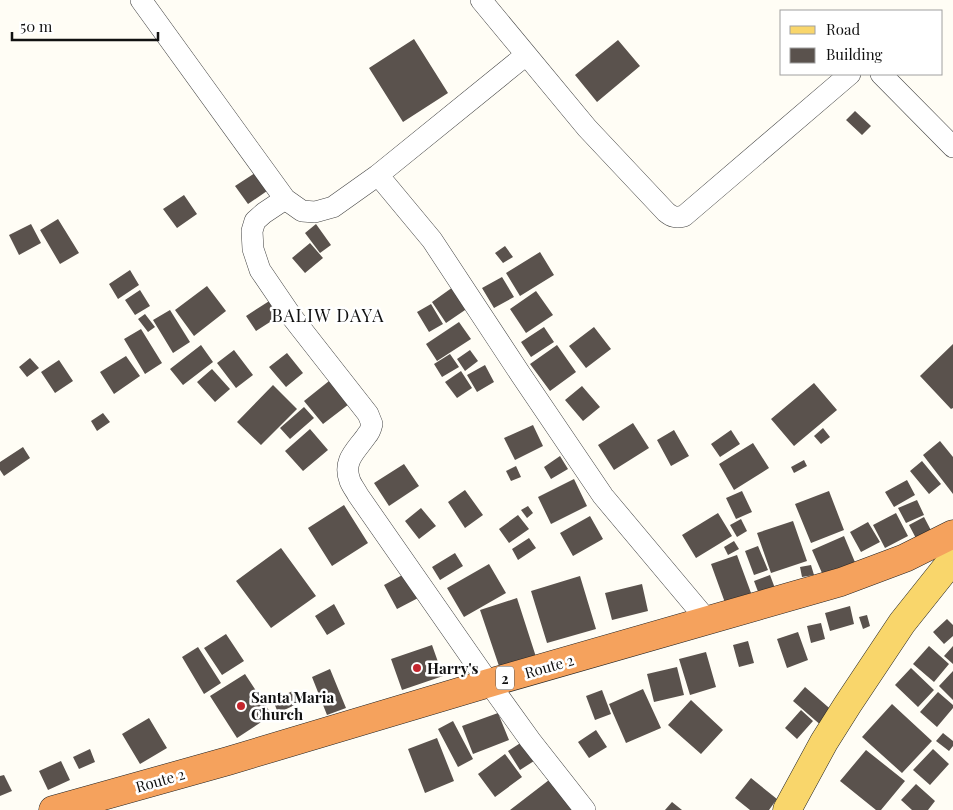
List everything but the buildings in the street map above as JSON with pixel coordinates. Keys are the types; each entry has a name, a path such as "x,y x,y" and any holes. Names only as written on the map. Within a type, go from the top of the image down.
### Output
{"highway":[{"name":"Route 2","path":"53,810 228,761 489,683 841,582 905,558 953,534"}],"main road":[{"path":"788,810 824,742 848,704 902,624 953,559"}],"street":[{"path":"141,0 286,200 302,211 315,212 333,208 378,175 526,55"},
{"path":"481,0 587,128 666,212 676,218 684,216 849,75"},
{"path":"882,75 953,147"},
{"path":"378,175 432,240 521,376 603,496 707,620"},
{"path":"286,200 264,213 256,221 252,232 253,249 260,270 292,317 368,414 372,424 368,434 350,458 348,470 350,480 358,495 489,683 530,740 585,810"}],"place":[{"name":"Harry's","path":"417,668"},
{"name":"Santa Maria Church","path":"241,706"}],"district":[{"name":"BALIW DAYA","path":"328,315"}]}
